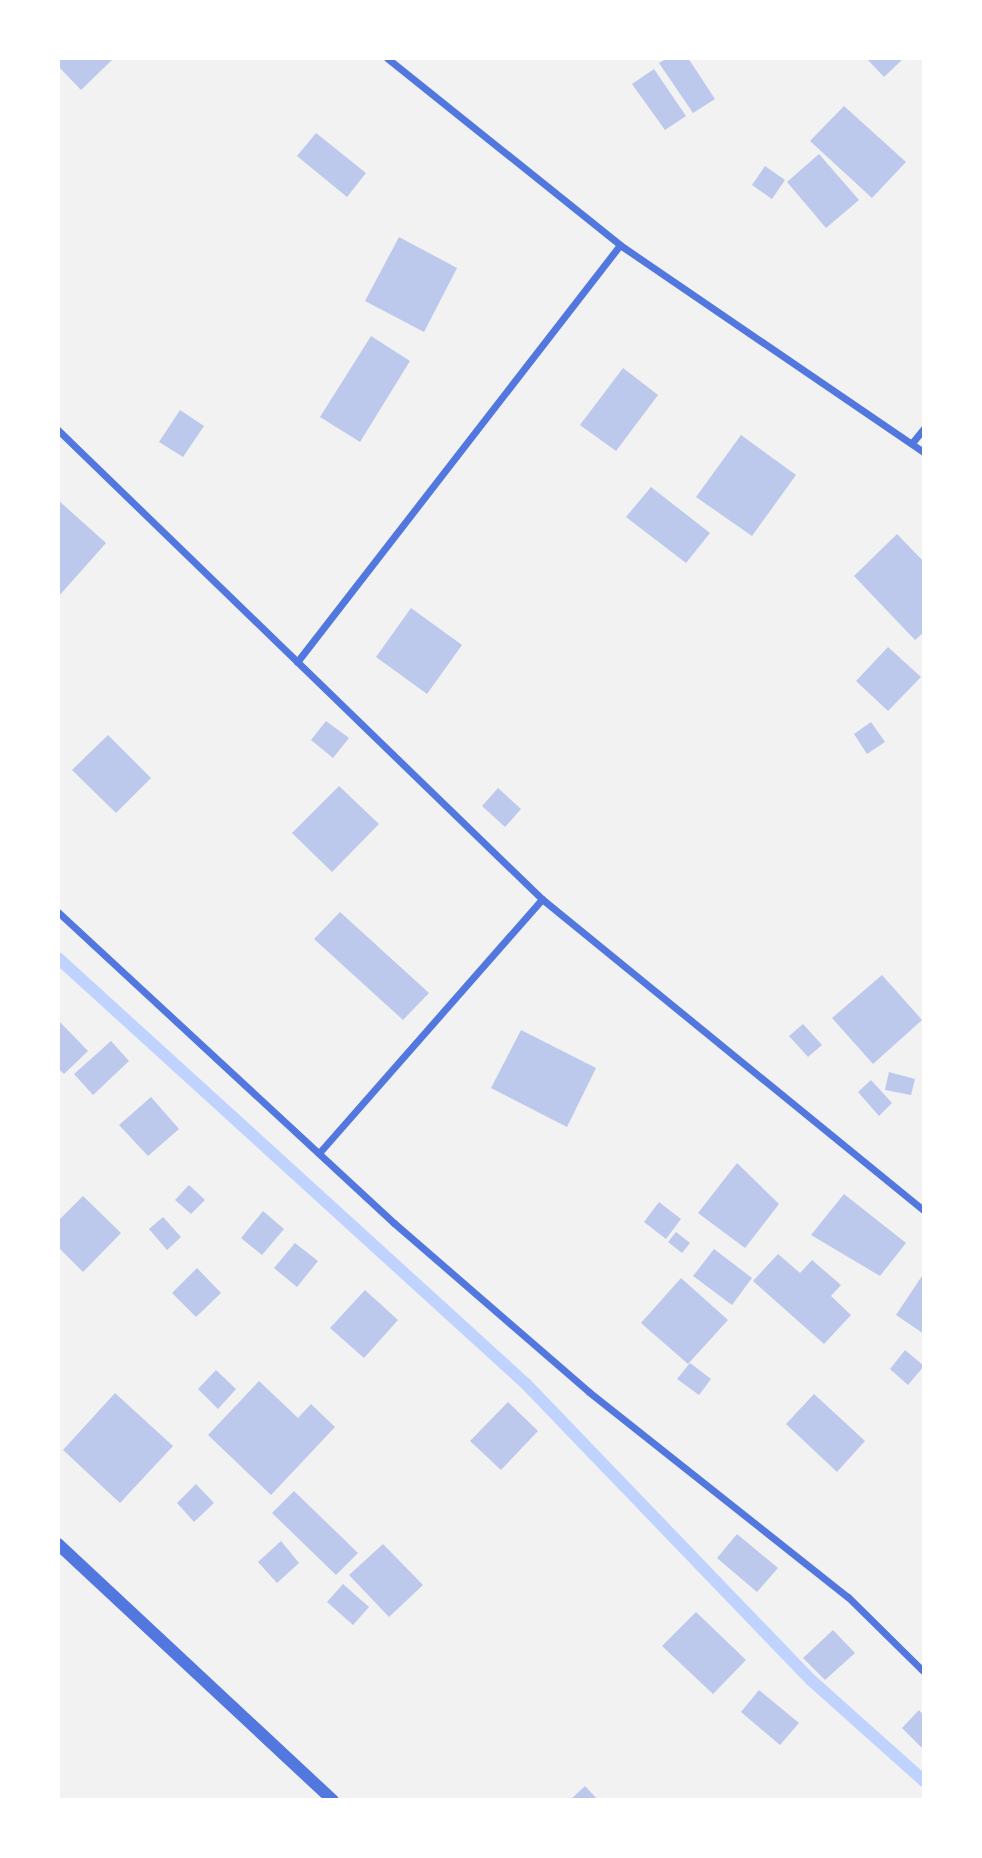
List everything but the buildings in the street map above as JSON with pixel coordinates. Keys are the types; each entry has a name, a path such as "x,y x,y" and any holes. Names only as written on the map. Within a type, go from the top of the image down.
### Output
{"street":[{"path":"387,58 620,245 924,452"},
{"path":"297,662 620,245"},
{"path":"912,443 924,428"},
{"path":"58,430 542,900 924,1211"},
{"path":"319,1153 542,900"},
{"path":"58,912 319,1153 589,1392 848,1597 924,1672"},
{"path":"58,1544 333,1800"}],"waterway":[{"path":"58,958 526,1384 811,1680 924,1781"}]}
